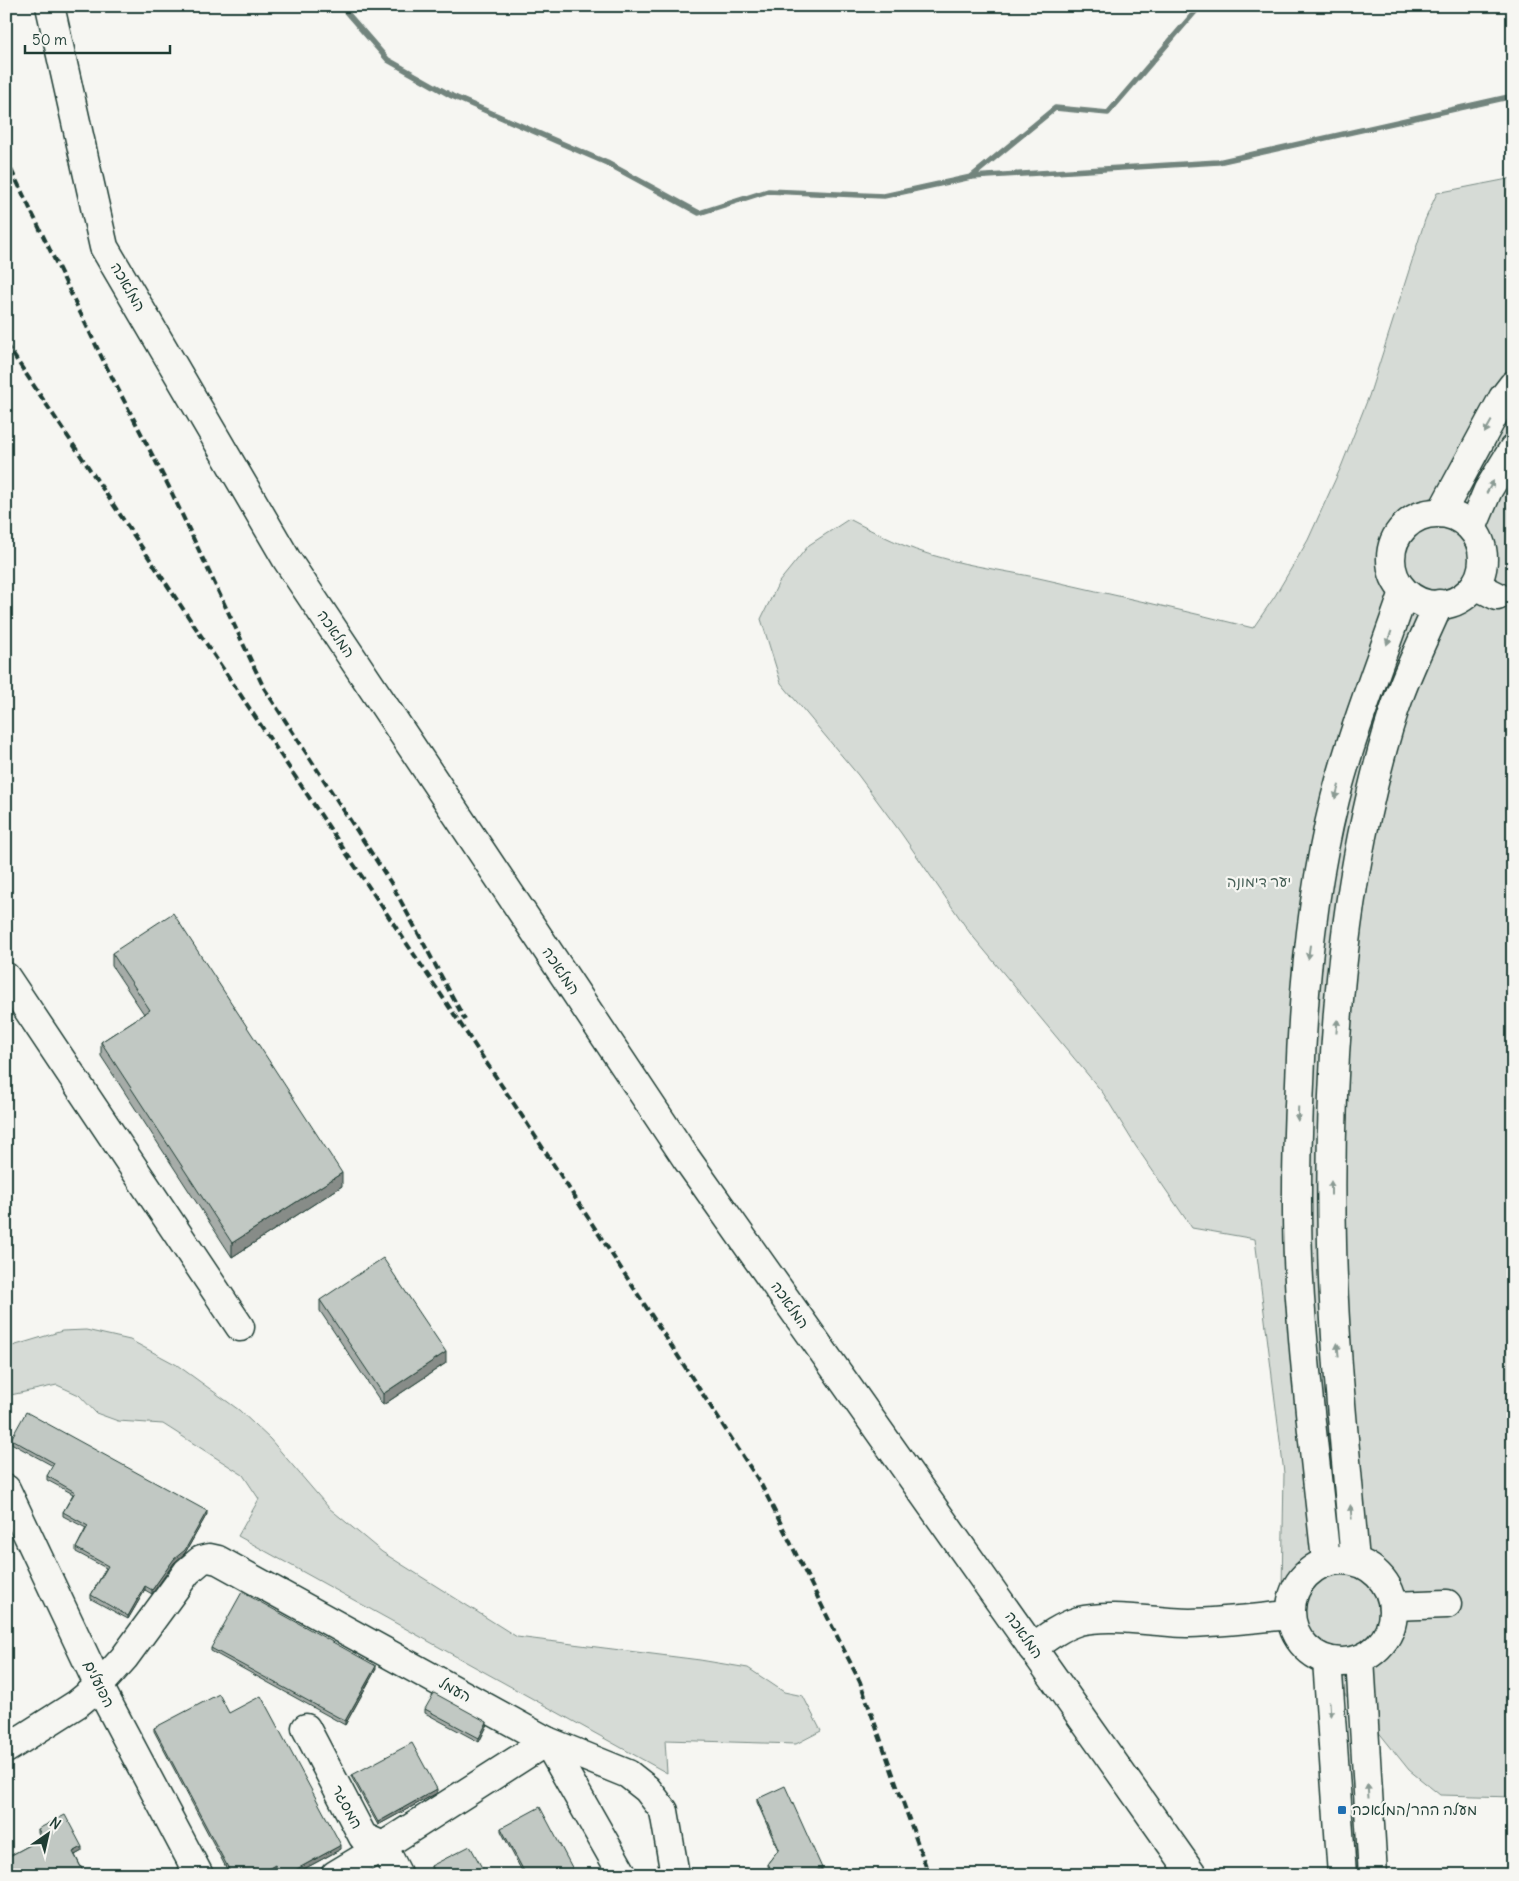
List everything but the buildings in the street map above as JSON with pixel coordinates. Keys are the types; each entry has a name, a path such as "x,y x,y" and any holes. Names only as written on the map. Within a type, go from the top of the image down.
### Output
{"street":[{"name":"המלאכה","path":"50,6 104,247 287,560 686,1158 1193,1875"},
{"path":"1441,513 1503,398 1513,385"},
{"path":"1472,528 1488,490 1513,449"},
{"path":"1429,513 1441,513 1464,521 1472,528 1478,538 1483,555 1481,573 1486,591 1467,595 1453,603 1432,605 1411,598 1404,592 1394,577 1390,561 1392,543 1400,529 1413,518 1429,513"},
{"path":"1326,1561 1302,1325 1298,1246 1297,1141 1301,1050 1308,962 1319,878 1335,799 1404,592"},
{"path":"1355,1561 1336,1323 1332,1245 1331,1142 1335,1052 1342,966 1352,884 1368,807 1383,751 1400,694 1439,604"},
{"path":"6,977 240,1327"},
{"name":"הפועלים","path":"6,1489 99,1686 199,1875"},
{"name":"העמל","path":"6,1749 77,1704 99,1686 124,1658 194,1566 202,1560 209,1558 228,1564 547,1740 628,1774 647,1789 664,1811 675,1875"},
{"path":"1340,1559 1355,1561 1369,1567 1381,1577 1389,1591 1393,1606 1393,1619 1389,1632 1382,1643 1372,1652 1360,1659 1349,1662 1327,1660 1315,1655 1298,1638 1292,1627 1290,1615 1291,1601 1295,1588 1303,1576 1314,1567 1326,1561 1340,1559"},
{"path":"1393,1606 1447,1604"},
{"path":"1032,1648 1055,1632 1077,1622 1098,1617 1188,1623 1221,1622 1290,1615"},
{"path":"1360,1659 1373,1875"},
{"path":"1327,1660 1342,1875"},
{"name":"המסגר","path":"306,1728 363,1837 383,1846"},
{"path":"335,1875 547,1740 623,1875"},
{"path":"383,1846 398,1875"}],"green space":[{"name":"יער דימונה","path":"1513,178 1513,1797 1440,1795 1409,1770 1369,1720 1336,1685 1282,1589 1284,1473 1255,1239 1192,1228 1135,1145 1103,1093 970,933 901,833 858,775 781,683 761,619 779,582 809,545 849,519 882,536 927,554 1253,628 1275,596 1308,540 1341,467 1369,396 1425,220 1437,193"},
{"path":"86,1330 130,1340 177,1365 239,1410 270,1439 329,1508 382,1552 517,1637 700,1660 748,1668 784,1692 803,1696 821,1731 796,1744 665,1740 667,1773 238,1536 259,1499 243,1475 163,1424 118,1421 96,1413 79,1395 57,1385 6,1396 6,1348 62,1331"}],"waterway":[{"path":"341,6 388,60 452,96 607,163 699,213 768,191 884,196 971,177 1218,162 1513,96"},
{"path":"971,177 1055,108 1108,113 1200,6"}],"railway":[{"path":"6,159 104,362 169,487 264,688 391,883 465,1020"},
{"path":"6,344 524,1119 761,1484 860,1682 929,1875"}],"place":[{"name":"מעלה ההר/המלאכה","path":"1342,1810"}]}
